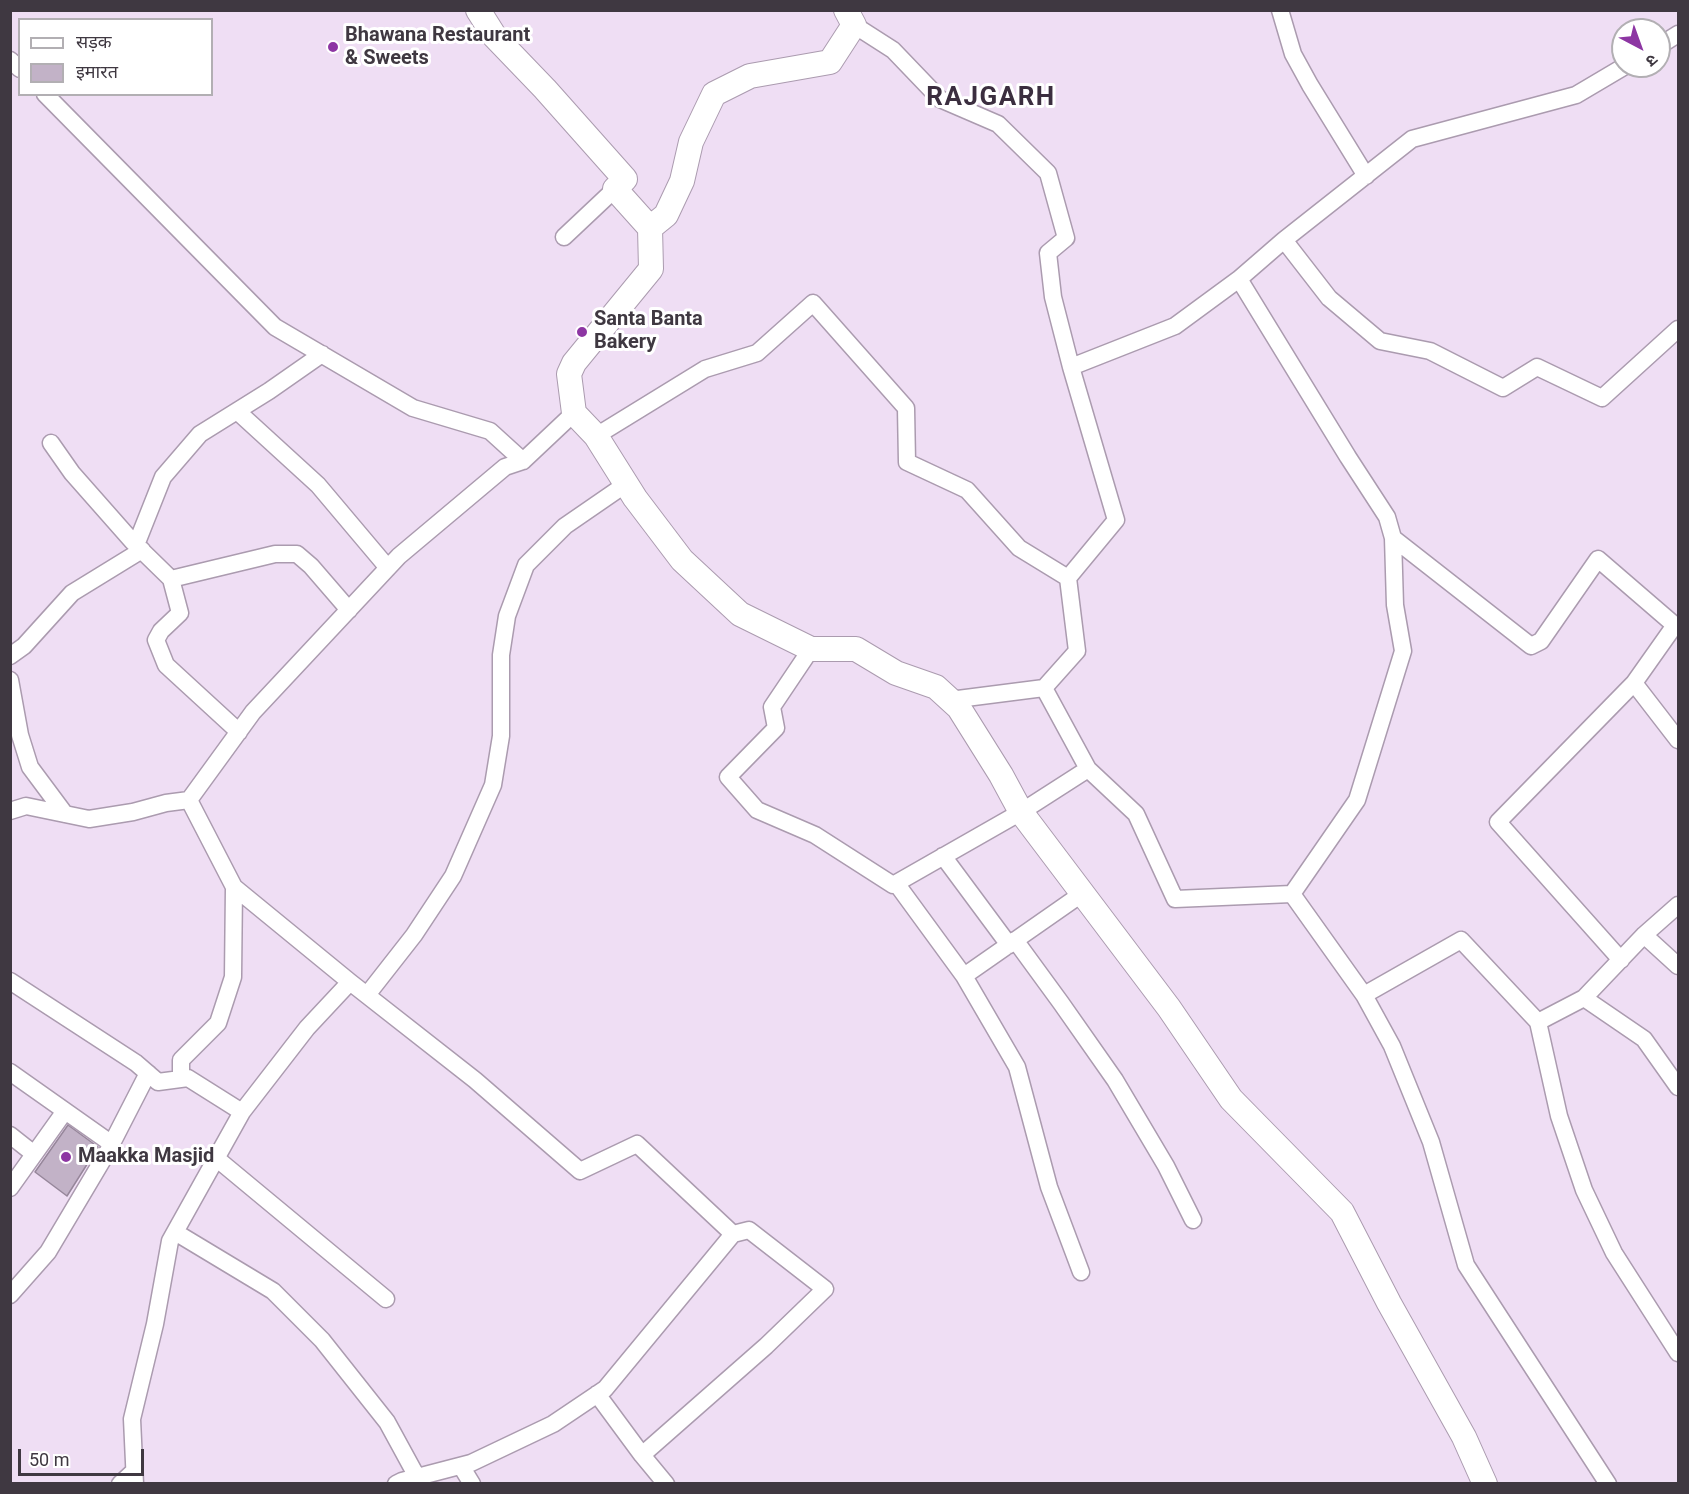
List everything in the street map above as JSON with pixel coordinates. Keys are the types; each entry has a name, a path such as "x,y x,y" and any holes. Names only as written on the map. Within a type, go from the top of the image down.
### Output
{"street":[{"path":"478,10 495,37 625,179 564,237"},
{"path":"1280,10 1293,54 1366,176"},
{"path":"650,228 666,215 682,181 691,142 714,94 750,76 830,62 850,18 893,50 940,99 998,124 1048,173 1066,238 1048,253 1053,297 1116,520 1068,578 1077,651 1044,688 950,700"},
{"path":"1071,367 1175,326 1239,279 1284,240 1412,139 1576,95 1611,74"},
{"path":"47,96 275,327 413,408 490,431 523,461"},
{"path":"615,189 650,228 651,269 574,363 569,374 574,413 596,435 635,498 682,560 741,614 811,649 856,649 896,673 936,687 959,708 1021,812 1169,1008 1231,1099 1342,1212 1389,1303 1464,1437 1485,1484"},
{"path":"1284,240 1329,298 1380,341 1430,351 1503,388 1537,367 1602,398 1678,329"},
{"path":"1239,279 1387,518 1393,538 1395,605 1402,651 1356,800 1292,894"},
{"path":"596,435 705,369 758,352 813,303 906,408 907,462 966,490 1019,548 1068,578"},
{"path":"10,656 24,645 72,593 139,548 163,477 200,434 322,354"},
{"path":"237,411 318,485 388,568"},
{"path":"10,811 26,806 89,819 133,812 166,803 189,801 253,712 399,556 505,467 523,461 574,413"},
{"path":"51,442 72,473 139,548 171,579 180,613 161,631 156,640 166,665 239,732"},
{"path":"367,995 414,935 453,876 493,785 501,736 501,655 507,616 526,565 565,526 626,484"},
{"path":"1393,538 1531,646 1541,641 1598,559 1677,627 1635,683 1498,822 1621,960"},
{"path":"171,579 274,554 297,555 311,566 349,610"},
{"path":"811,649 772,707 776,728 728,777 757,810 815,836 893,885 1021,812 1088,769"},
{"path":"10,680 20,735 30,767 65,814"},
{"path":"1635,683 1678,740"},
{"path":"1044,688 1088,769 1136,814 1174,899 1292,894"},
{"path":"189,801 234,886 350,982 475,1080 580,1171 637,1144 733,1234"},
{"path":"943,856 1061,1003 1115,1080 1166,1166 1193,1220"},
{"path":"896,883 964,976 1017,1067 1049,1187 1081,1272"},
{"path":"181,1079 182,1060 218,1023 233,977 234,886"},
{"path":"964,976 1083,893"},
{"path":"1292,894 1364,995 1392,1046 1431,1142 1466,1265 1608,1484"},
{"path":"1538,1022 1584,999 1644,935 1678,905"},
{"path":"1644,935 1678,966"},
{"path":"1364,995 1461,940 1538,1022 1559,1116 1584,1190 1614,1253 1678,1353"},
{"path":"10,981 136,1063 158,1082 188,1078 242,1112"},
{"path":"120,1484 135,1477 132,1419 155,1324 170,1240 242,1112 307,1028 350,982"},
{"path":"1584,999 1644,1039 1678,1086"},
{"path":"10,1072 112,1144"},
{"path":"10,1295 48,1252 112,1144 148,1073"},
{"path":"10,1188 65,1111"},
{"path":"10,1135 34,1154"},
{"path":"216,1158 386,1299"},
{"path":"396,1484 471,1463 553,1424 605,1389 733,1234 749,1230 825,1289 766,1346 642,1455"},
{"path":"175,1232 273,1291 322,1341 387,1422 417,1477"},
{"path":"597,1394 666,1484"},
{"path":"461,1466 472,1484"}],"building":[{"name":"Maakka Masjid","path":"68,1125 98,1147 67,1196 35,1172"}],"place":[{"name":"Bhawana Restaurant & Sweets","path":"333,47"},
{"name":"Santa Banta Bakery","path":"582,332"},
{"name":"Maakka Masjid","path":"66,1157"}],"district":[{"name":"RAJGARH","path":"991,98"}]}
